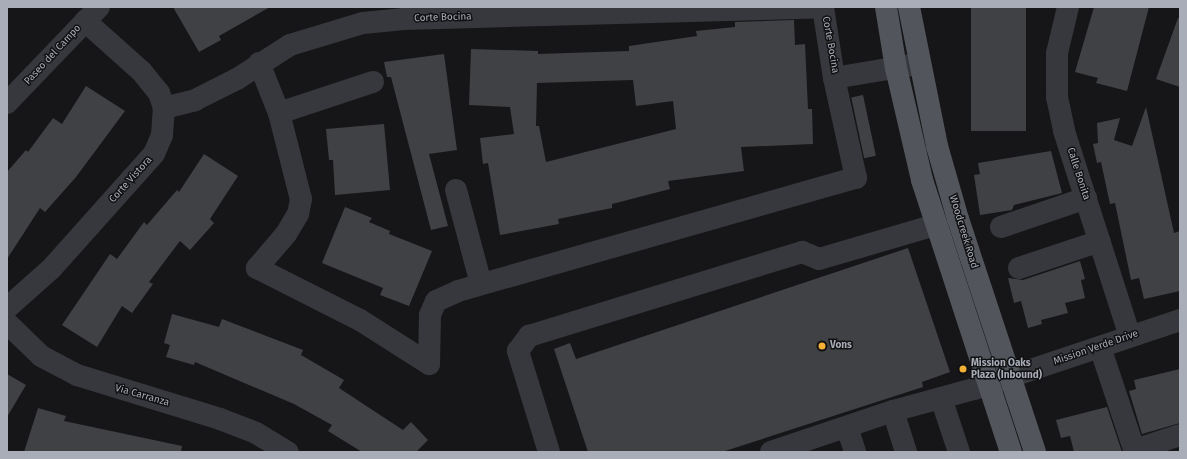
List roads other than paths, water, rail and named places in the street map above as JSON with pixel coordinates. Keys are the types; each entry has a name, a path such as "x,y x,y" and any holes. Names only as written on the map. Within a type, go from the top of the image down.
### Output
{"main road":[{"path":"886,7 896,68 922,180 935,225 1011,452"},
{"name":"Woodcreek Road","path":"909,7 918,64 937,146 954,205 1009,377 1035,452"}],"street":[{"name":"Calle Bonita","path":"1068,7 1057,53 1057,97 1064,131 1130,336"},
{"name":"Corte Bocina","path":"164,108 195,100 237,79 258,63 290,45 363,23 404,19 599,10 823,8 834,78 918,64"},
{"name":"Paseo del Campo","path":"7,103 92,14"},
{"name":"Corte Vistora","path":"7,308 51,269 154,154 162,135 164,108 159,93 92,14"},
{"path":"258,63 279,113 301,198 298,214 286,234 257,268 360,320 429,364 430,315 436,301 481,284 856,178 834,78"},
{"path":"279,113 373,82"},
{"path":"456,190 481,284"},
{"path":"1001,228 1086,198"},
{"path":"549,452 518,350 529,336 802,252 818,259 935,225"},
{"path":"1019,268 1100,241"},
{"name":"Mission Verde Drive","path":"771,452 804,447 847,427 893,411 989,384 1180,320"},
{"name":"Via Carranza","path":"7,323 41,356 77,375 220,419 256,433 288,452"},
{"path":"1100,347 1135,451 1180,435"},
{"path":"941,398 959,452"},
{"path":"893,411 906,452"},
{"path":"847,427 855,452"}],"place":[{"name":"Vons","path":"822,346"},
{"name":"Mission Oaks Plaza (Inbound)","path":"963,369"}]}
